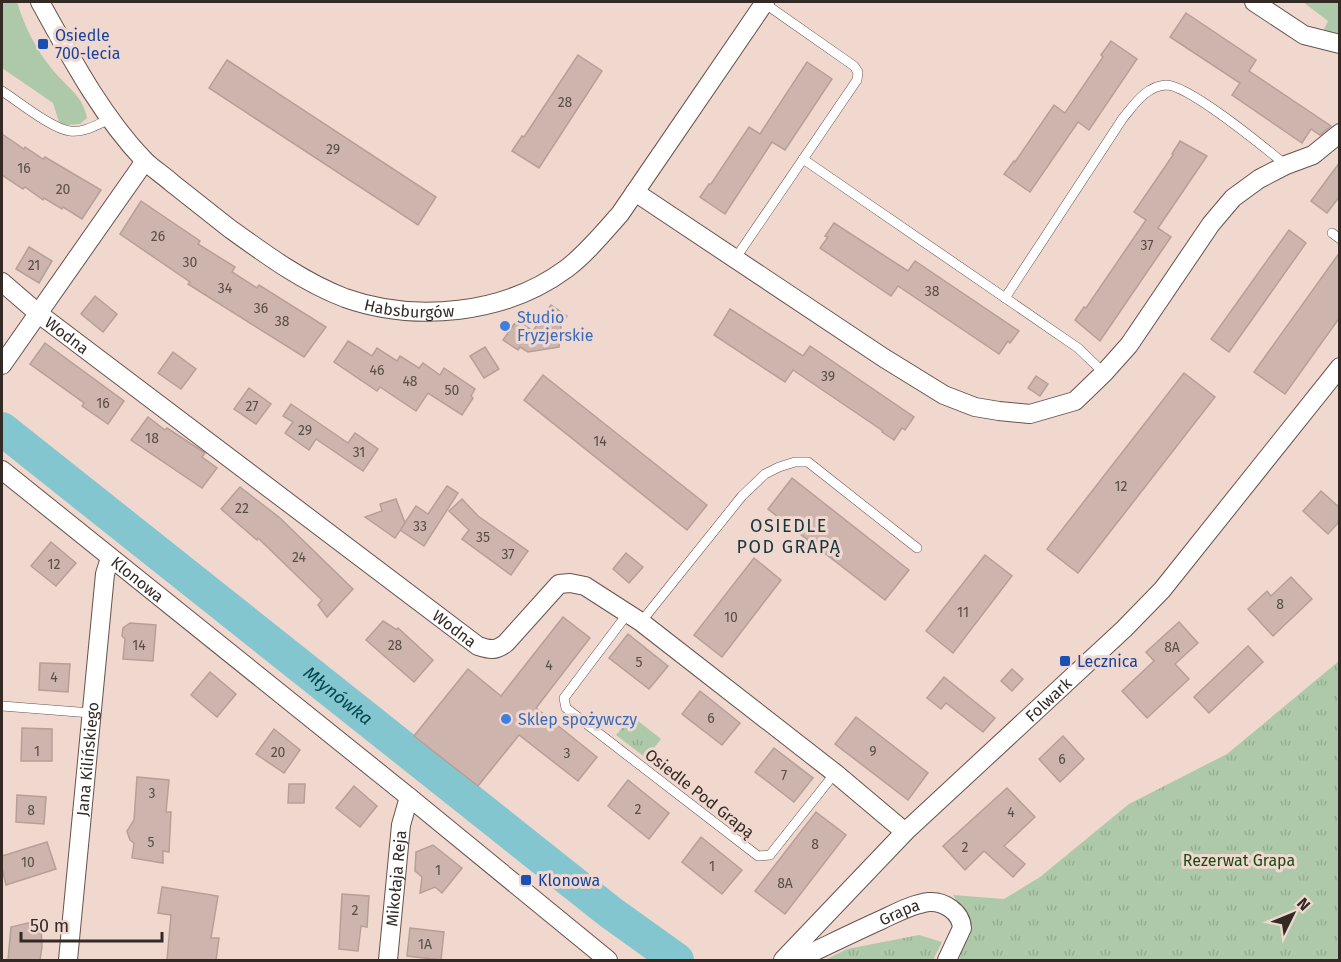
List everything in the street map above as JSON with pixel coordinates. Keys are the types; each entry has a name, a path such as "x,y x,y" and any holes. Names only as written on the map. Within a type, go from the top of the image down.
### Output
{"street":[{"name":"Habsburgów","path":"40,2 110,119 145,161 268,257 308,280 345,298 393,309 422,312 456,310 523,294 568,268 620,214 764,2"},
{"path":"1254,2 1304,35 1340,44"},
{"path":"635,192 944,395 975,407 1030,414 1075,401 1104,373 1129,345 1211,224 1233,198 1259,179 1286,165 1313,155 1340,133"},
{"path":"2,364 145,161"},
{"name":"Wodna","path":"2,282 39,314 478,646 489,650 498,649 506,643 558,584 570,583 585,586 634,618 835,773 906,832"},
{"name":"Folwark","path":"783,960 906,832 1124,629 1162,590 1340,367"},
{"name":"Klonowa","path":"2,470 608,960"},
{"name":"Jana Kilińskiego","path":"68,960 105,574 110,558"},
{"name":"Mikołaja Reja","path":"388,960 401,825 408,797"},
{"name":"Grapa","path":"796,960 909,908 936,902 953,910 962,922 962,928 947,960"}],"lane":[{"path":"735,259 856,80 858,72 854,66 764,2"},
{"path":"1005,298 1123,118 1138,100 1156,87 1166,85 1187,91 1286,165"},
{"path":"2,91 57,127 71,132 86,129 110,119"},
{"path":"803,159 1078,348 1104,373"},
{"name":"Osiedle Pod Grapą","path":"835,773 770,855 758,856 566,708 564,698 742,496 765,474 778,467 795,462 808,462 918,548"},
{"path":"2,706 91,713"}],"green space":[{"path":"2,2 17,2 27,28 41,54 82,103 87,118 80,124 66,125 59,122 53,103 2,68"},
{"path":"1303,2 1339,2 1339,36 1322,33 1328,21"},
{"name":"Rezerwat Grapa","path":"1339,661 1339,960 959,960 970,922 953,895 1004,899 1040,877 1129,804 1227,754"},
{"path":"632,716 661,739 646,758 616,735"},
{"path":"919,935 942,942 933,960 825,960 847,949"}],"building":[{"path":"1186,13 1256,60 1249,71 1331,126 1320,135 1311,129 1302,143 1232,95 1240,83 1170,37"},
{"path":"1111,41 1137,59 1089,130 1078,122 1030,192 1004,174 1015,162 1054,105 1065,113 1103,57 1101,55"},
{"path":"578,55 602,71 539,168 512,151 522,136 524,137"},
{"path":"227,60 436,197 418,225 209,88"},
{"path":"807,62 832,79 785,150 772,142 725,214 700,197 749,127 760,134"},
{"path":"2,134 24,149 25,147 43,159 45,157 101,190 82,219 63,207 62,209 44,198 43,200 25,187 23,189 2,175"},
{"path":"1180,141 1207,156 1158,228 1171,237 1100,341 1075,320 1084,307 1086,308 1146,220 1134,212"},
{"path":"1340,162 1340,196 1327,213 1311,201"},
{"path":"141,201 200,241 198,244 235,267 232,272 257,288 259,285 326,327 304,357 188,284 190,282 120,234"},
{"path":"834,223 908,271 915,261 1019,331 999,354 898,286 891,296 820,248"},
{"path":"1289,230 1306,243 1229,352 1211,339"},
{"path":"29,247 52,261 39,283 16,269"},
{"path":"1340,252 1340,317 1285,394 1254,372"},
{"path":"95,296 117,314 103,332 81,314"},
{"path":"551,305 567,316 561,325 559,347 528,352 520,347 518,350 503,340 517,320 533,331"},
{"path":"730,309 803,356 810,346 914,417 905,430 902,428 894,440 793,370 785,382 714,335"},
{"path":"348,341 372,356 377,348 397,361 400,356 419,368 423,363 440,375 444,368 475,389 471,396 473,398 462,415 428,393 416,411 380,387 377,391 334,362"},
{"path":"45,343 124,401 108,424 82,406 84,403 30,364"},
{"path":"485,347 499,369 484,378 470,356"},
{"path":"173,352 196,369 181,389 158,373"},
{"path":"1184,373 1215,397 1078,573 1047,549"},
{"path":"543,375 707,505 687,530 524,400"},
{"path":"1036,376 1048,384 1040,396 1028,388"},
{"path":"249,388 271,404 256,424 234,409"},
{"path":"291,404 348,443 355,433 378,449 363,471 316,439 309,450 285,433 293,422 283,416"},
{"path":"148,417 165,430 167,428 205,453 202,457 217,468 202,488 131,440"},
{"path":"792,478 909,570 885,600 768,509"},
{"path":"447,486 458,493 424,546 400,530 416,506 428,514"},
{"path":"240,487 280,518 353,589 327,617 318,605 322,600 258,538 257,540 221,509"},
{"path":"1321,491 1340,508 1338,523 1328,534 1303,511"},
{"path":"396,499 405,523 395,538 365,517 382,511 380,504"},
{"path":"462,499 478,516 528,551 511,575 462,539 469,530 449,511"},
{"path":"51,542 76,563 56,586 31,566"},
{"path":"626,553 643,567 629,583 613,569"},
{"path":"985,555 1012,576 953,653 926,631"},
{"path":"754,558 781,580 722,657 694,635"},
{"path":"1291,577 1312,599 1273,636 1248,609 1267,591 1271,596"},
{"path":"563,617 590,638 536,708 597,757 578,781 519,735 478,786 414,736 468,669 501,696"},
{"path":"383,621 397,630 398,628 433,660 414,682 366,640"},
{"path":"1179,622 1198,643 1175,664 1189,679 1147,718 1122,691 1154,661 1146,652"},
{"path":"130,623 156,625 153,661 123,659 125,639 122,636 123,628"},
{"path":"628,634 668,666 649,689 609,658"},
{"path":"1248,646 1263,662 1209,713 1194,697"},
{"path":"40,663 70,664 68,692 39,690"},
{"path":"1012,669 1023,679 1012,691 1001,681"},
{"path":"210,672 236,694 217,717 191,695"},
{"path":"944,677 995,718 983,732 946,703 941,709 927,698"},
{"path":"700,691 740,723 722,745 682,714"},
{"path":"856,717 928,773 908,800 835,744"},
{"path":"22,728 52,729 52,761 21,761"},
{"path":"274,729 300,750 284,773 256,754"},
{"path":"1063,736 1084,759 1060,782 1039,759"},
{"path":"774,748 813,778 794,802 755,772"},
{"path":"137,777 169,780 166,812 171,812 169,852 163,851 163,863 132,858 134,843 130,840 127,831 134,820"},
{"path":"628,780 669,813 649,839 608,806"},
{"path":"289,784 305,784 304,803 288,803"},
{"path":"354,786 377,806 360,827 336,808"},
{"path":"1007,788 1035,817 1004,846 1025,864 1013,877 984,851 965,870 943,846"},
{"path":"17,795 46,797 44,824 16,822"},
{"path":"816,812 846,835 785,914 755,891"},
{"path":"701,837 742,870 722,894 682,862"},
{"path":"47,842 56,869 6,885 2,856"},
{"path":"433,845 462,868 442,893 435,887 420,893 422,877 415,871 416,852"},
{"path":"162,887 218,896 211,938 219,938 216,960 167,960 171,915 158,913"},
{"path":"342,894 369,896 367,927 361,926 358,951 339,949"},
{"path":"32,922 41,927 40,960 8,960 11,927"},
{"path":"410,928 444,932 441,960 407,956"}],"waterway":[{"name":"Młynówka","path":"2,429 610,912 677,960"}],"place":[{"name":"Osiedle 700-lecia","path":"43,44"},
{"name":"Studio Fryzjerskie","path":"505,326"},
{"name":"Lecznica","path":"1065,661"},
{"name":"Sklep spożywczy","path":"506,719"},
{"name":"Klonowa","path":"526,880"}],"district":[{"name":"OSIEDLE POD GRAPĄ","path":"789,536"}]}
